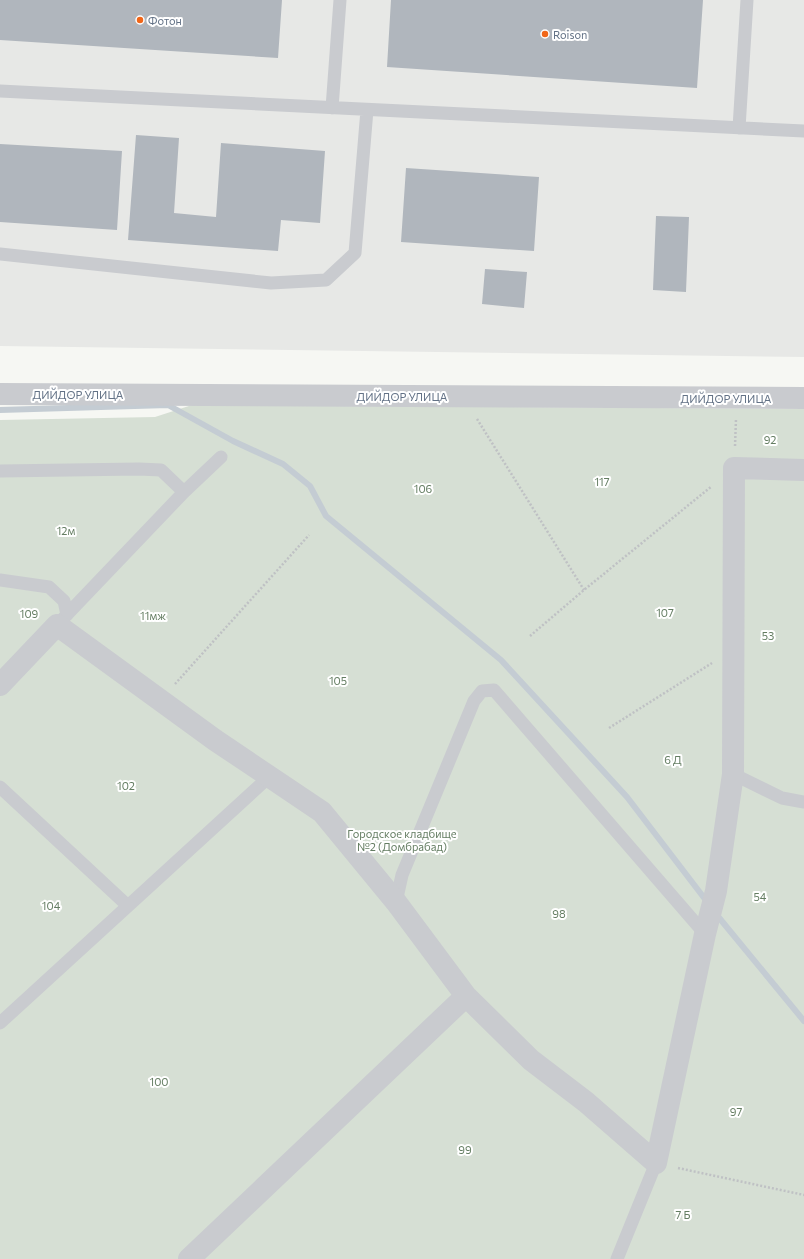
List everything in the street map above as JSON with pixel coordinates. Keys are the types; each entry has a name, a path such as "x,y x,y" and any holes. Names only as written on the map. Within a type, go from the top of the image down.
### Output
{"street":[{"name":"ДИЙДОР УЛИЦА","path":"0,394 804,398"},
{"path":"0,685 62,620 160,701 322,812 396,902 466,996 530,1060 586,1102 656,1163 705,934 716,891 733,774 734,468 804,470"},
{"path":"189,1259 466,996"}],"lane":[{"path":"332,108 340,0"},
{"path":"739,128 747,0"},
{"path":"0,91 804,131"},
{"path":"0,254 271,283 326,280 355,253 367,110"},
{"path":"62,620 184,492 221,457"},
{"path":"0,471 161,470 184,492"},
{"path":"0,580 49,587 64,602 62,620"},
{"path":"396,902 402,875 474,701 482,691 494,690 705,934"},
{"path":"733,774 782,798 804,802"},
{"path":"0,1023 269,777"},
{"path":"0,787 128,906"},
{"path":"617,1259 656,1163"}],"path":[{"path":"473,413 584,590"},
{"path":"530,636 734,468 736,416"},
{"path":"160,701 309,535"},
{"path":"610,728 733,650"},
{"path":"656,1163 804,1195"}],"shaded area":[{"path":"0,0 804,0 804,357 0,346"}],"green space":[{"name":"Городское кладбище №2 (Домбрабад)","path":"192,405 804,409 804,1259 0,1259 0,420 155,417"}],"building":[{"name":"Фотон","path":"0,0 282,0 278,58 0,40"},
{"name":"Roison","path":"391,0 703,0 697,88 387,67"},
{"path":"136,135 179,138 174,213 216,217 221,143 325,151 320,223 281,220 278,251 128,240"},
{"path":"0,144 122,151 117,230 0,222"},
{"path":"406,168 539,177 534,251 401,242"},
{"path":"656,216 689,217 686,292 653,290"},
{"path":"485,269 527,272 524,308 482,304"}],"waterway":[{"path":"0,410 168,405 233,441 283,464 310,486 326,516 501,660 627,797 708,903"},
{"path":"716,914 804,1021"}],"place":[{"name":"Фотон","path":"140,20"},
{"name":"Roison","path":"545,34"}],"park label":[{"name":"92","path":"770,439"},
{"name":"117","path":"602,481"},
{"name":"106","path":"423,488"},
{"name":"12м","path":"66,530"},
{"name":"107","path":"665,612"},
{"name":"109","path":"29,613"},
{"name":"11мж","path":"153,615"},
{"name":"53","path":"768,635"},
{"name":"105","path":"338,680"},
{"name":"6 Д","path":"673,759"},
{"name":"102","path":"126,785"},
{"name":"54","path":"760,896"},
{"name":"104","path":"51,905"},
{"name":"98","path":"559,913"},
{"name":"100","path":"159,1081"},
{"name":"97","path":"736,1111"},
{"name":"99","path":"465,1149"},
{"name":"7 Б","path":"683,1214"}]}
